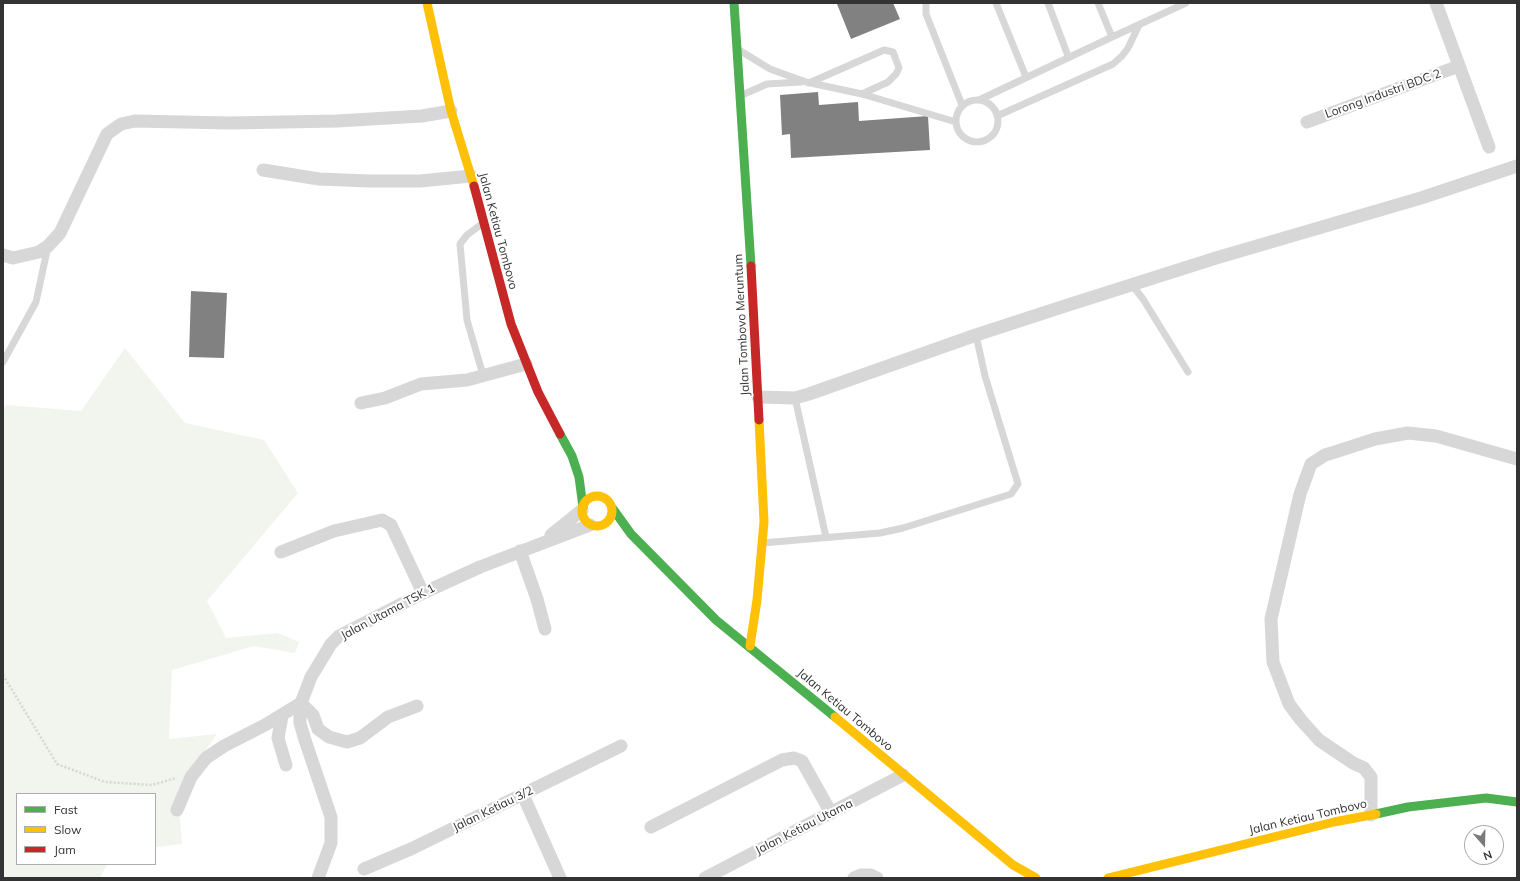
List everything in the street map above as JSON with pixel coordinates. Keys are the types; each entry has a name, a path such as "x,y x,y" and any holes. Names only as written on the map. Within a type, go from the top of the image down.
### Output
{"street":[{"name":"Jalan Ketiau Tombovo","path":"427,3 451,111 471,176 511,324 538,392 572,456 579,478 582,509"},
{"name":"Jalan Tombovo Meruntum","path":"734,3 758,397 764,522 757,600 750,646"},
{"path":"1436,3 1489,147"},
{"name":"Lorong Industri BDC 2","path":"1307,122 1459,66"},
{"path":"3,255 13,258 38,252 48,246 60,233 107,134 121,124 134,121 230,123 337,120 422,116 451,111"},
{"path":"758,397 795,398 809,394 976,335 1132,285 1421,198 1517,166"},
{"path":"263,170 319,179 370,181 420,181 471,176"},
{"path":"361,403 385,398 421,384 467,380 526,364"},
{"path":"1371,815 1371,777 1364,768 1353,763 1319,740 1301,720 1289,704 1273,662 1271,619 1300,494 1311,464 1325,455 1345,448 1375,439 1408,433 1436,436 1517,459"},
{"name":"Jalan Ketiau Tombovo","path":"572,456 589,474"},
{"path":"538,544 608,522 613,513 611,504 596,485"},
{"path":"538,544 561,528 582,509 591,497 604,497"},
{"path":"582,509 584,519 611,532"},
{"name":"Jalan Ketiau Tombovo","path":"612,509 630,534 716,620 750,646 1014,865 1036,878"},
{"path":"281,552 334,531 382,520 391,525 423,592"},
{"name":"Jalan Ketiau Tombovo","path":"621,538 646,550"},
{"name":"Jalan Utama TSK 1","path":"318,878 331,843 331,817 300,723 301,702 311,677 322,658 339,636 423,592 538,544"},
{"path":"520,551 537,599 545,629"},
{"path":"177,810 185,787 194,773 214,752 282,716 301,702 313,715 318,729 329,737 347,742 360,738 388,717 416,706"},
{"path":"282,716 278,738 286,765"},
{"name":"Jalan Ketiau 3/2","path":"364,869 413,848 621,746"},
{"path":"651,827 782,760 794,758 802,762 831,812"},
{"name":"Jalan Ketiau Utama","path":"705,878 904,775"},
{"path":"523,795 560,878"},
{"name":"Jalan Ketiau Tombovo","path":"1108,878 1334,822 1408,807 1486,798 1517,802"},
{"path":"854,878 861,875 871,875 877,878"}],"lane":[{"path":"926,3 926,14 962,105"},
{"path":"996,3 1026,77"},
{"path":"1048,3 1068,56"},
{"path":"1098,3 1112,38"},
{"path":"979,100 1068,56 1112,38 1186,3"},
{"path":"997,116 1113,64 1128,48 1139,25"},
{"path":"737,48 770,69 807,82 862,94 956,122"},
{"path":"740,96 767,84 807,82 884,50 893,52 899,68 896,74 888,82 862,94"},
{"path":"970,100 979,100 991,105 997,116 998,124 994,132 988,138 980,142 971,141 958,131 956,122 957,113 962,105 970,100"},
{"path":"483,223 467,234 460,244 467,320 483,375"},
{"path":"3,362 36,302 48,246"},
{"path":"1132,285 1144,300 1188,372"},
{"path":"762,543 826,537 859,536 904,528 1011,494 1018,484 985,376 976,335"},
{"path":"795,398 826,537"}],"path":[{"path":"3,675 58,764 105,782 152,785 194,773"}],"shaded area":[{"path":"125,348 185,423 264,440 298,493 207,601 226,638 278,633 299,642 295,653 254,646 172,670 169,739 217,734 178,790 182,844 156,847 156,793 16,793 16,865 106,865 100,878 3,878 3,410 6,405 81,411"}],"building":[{"path":"893,3 900,19 851,39 837,4"},
{"path":"818,92 819,105 858,102 859,121 928,116 930,150 791,158 790,134 782,135 780,95"},
{"path":"191,291 227,293 224,358 189,357"}],"traffic: fast":[{"path":"734,3 751,266"},
{"path":"560,434 572,456 579,477 583,507"},
{"path":"613,509 631,534 716,620 835,717"},
{"path":"1376,814 1408,807 1486,798 1517,802"}],"traffic: slow":[{"path":"427,3 451,111 474,186"},
{"path":"750,646 757,600 764,522 759,420"},
{"path":"597,496 608,500 612,511 608,522 597,526 586,522 582,511 586,500 597,496"},
{"path":"835,717 1013,865 1036,878"},
{"path":"1108,878 1334,822 1376,814"}],"traffic: jam":[{"path":"474,186 511,324 538,392 560,434"},
{"path":"751,266 759,420"}]}
